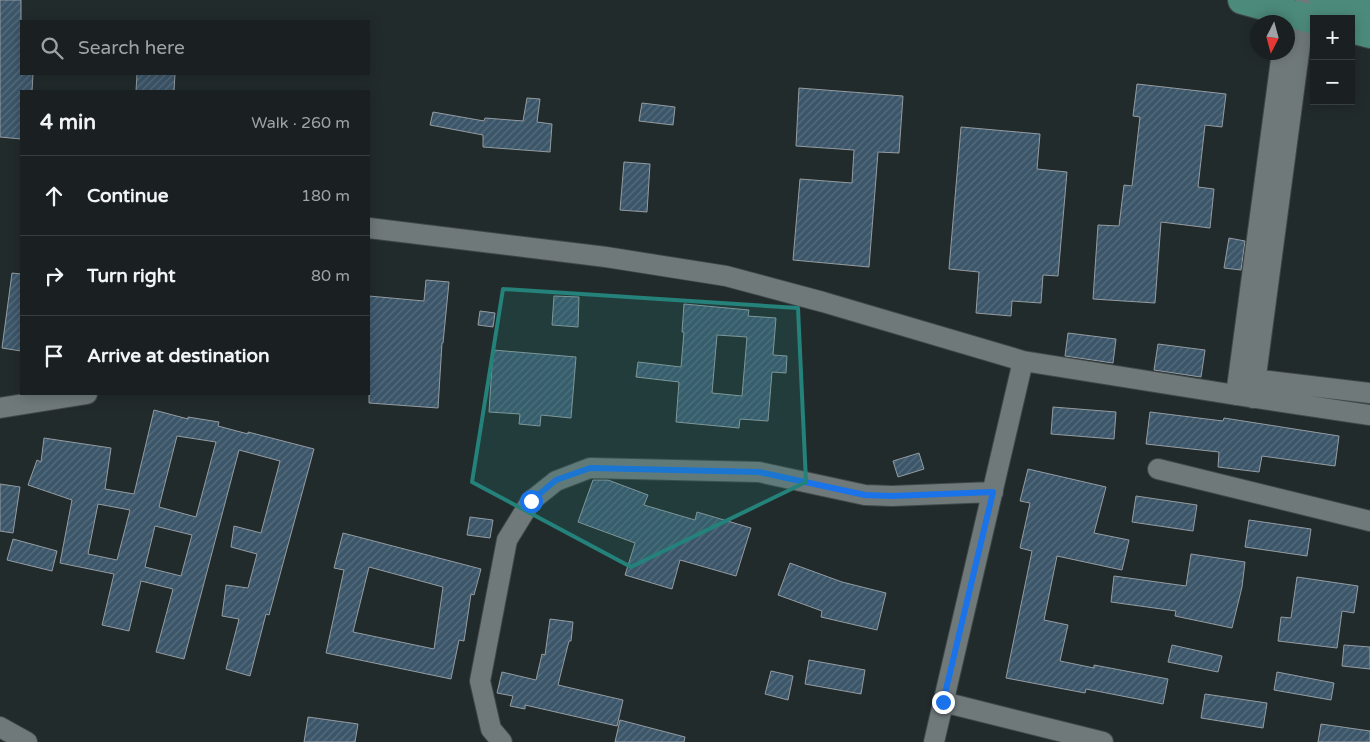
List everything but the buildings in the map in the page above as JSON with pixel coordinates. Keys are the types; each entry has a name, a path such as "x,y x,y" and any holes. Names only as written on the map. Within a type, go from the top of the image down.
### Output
{"main road":[{"path":"1242,0 1301,10 1370,12"},
{"path":"1355,30 1370,34"}],"street":[{"path":"1246,388 1301,10"},
{"path":"1246,388 1281,60"},
{"path":"370,228 606,257 726,276 823,302 1023,361 1246,388 1370,393"},
{"path":"934,742 1023,361"},
{"path":"1246,388 1370,415"},
{"path":"0,408 81,395"},
{"path":"502,742 491,729 480,681 507,540 531,501 556,480 590,468 759,472 865,495 892,496 993,492"},
{"path":"1158,469 1370,521"},
{"path":"943,702 1103,742"},
{"path":"0,728 27,742"}],"highlighted area":[{"path":"503,289 798,308 806,482 631,567 472,482"}],"route":[{"path":"531,501 556,480 590,468 759,472 865,495 892,496 993,492 943,702"}]}
